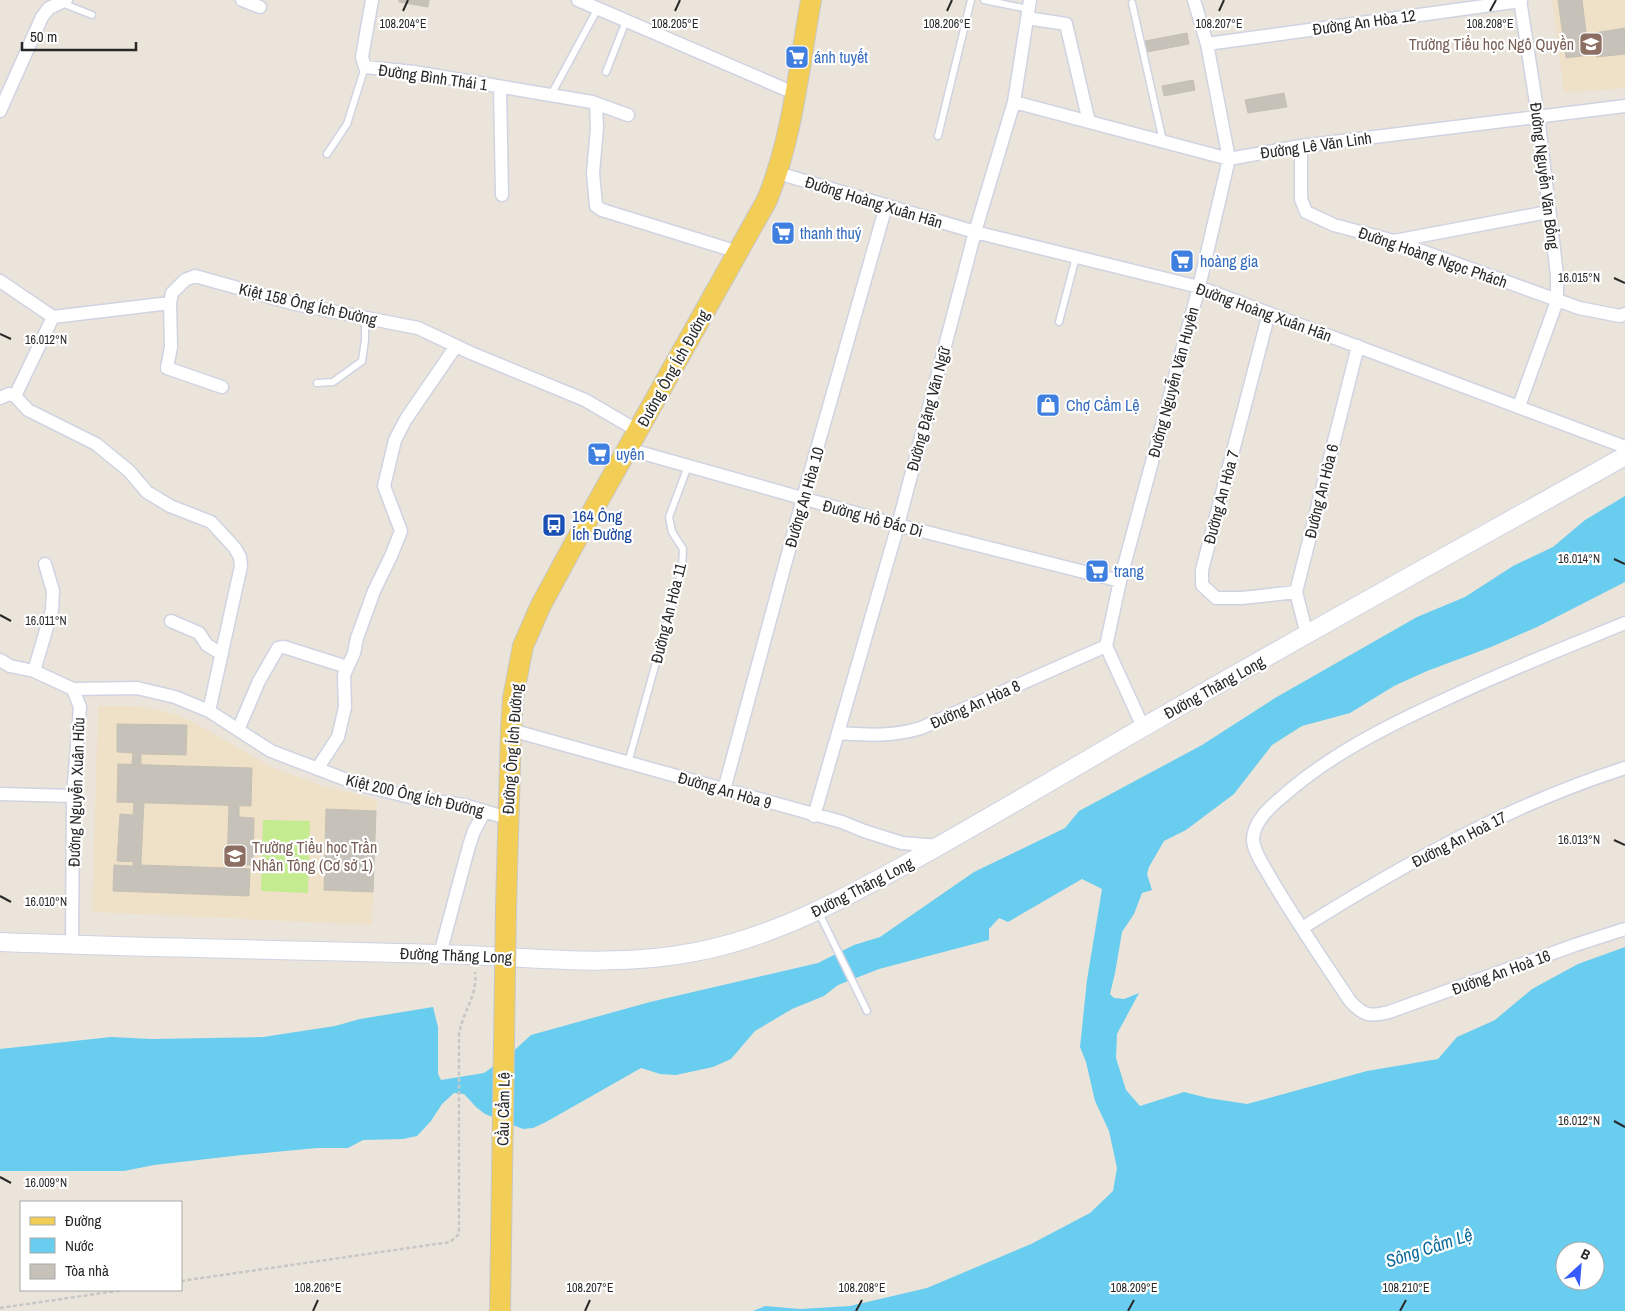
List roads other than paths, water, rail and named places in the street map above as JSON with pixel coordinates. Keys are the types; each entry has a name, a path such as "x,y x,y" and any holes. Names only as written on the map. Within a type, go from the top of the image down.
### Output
{"main road":[{"name":"Đường Ông Ích Đường","path":"506,907 510,730 513,698 523,646 541,605 767,200 778,173 787,139 811,0"},
{"name":"Cầu Cẩm Lệ","path":"500,1311 506,907"}],"street":[{"path":"242,0 260,7"},
{"path":"365,67 362,57 372,0"},
{"path":"578,0 599,4 626,21 794,93"},
{"name":"Đường Nguyễn Văn Huyên","path":"1106,646 1120,581 1199,287 1229,159 1207,44 1194,0"},
{"name":"Đường An Hòa 12","path":"1207,44 1520,0"},
{"name":"Đường Nguyễn Văn Bổng","path":"1519,406 1557,300 1557,275 1538,116 1520,0"},
{"path":"0,108 42,17 49,8 63,1"},
{"path":"1028,9 1066,24 1089,122"},
{"name":"Đường Đặng Văn Ngữ","path":"814,816 898,525 975,232 1014,102 1028,9"},
{"name":"Đường Bình Thái 1","path":"365,67 414,72 592,102 628,115"},
{"name":"Đường Bình Thái 1","path":"500,87 502,195"},
{"name":"Đường Lê Văn Linh","path":"1014,102 1229,159 1301,146 1625,106"},
{"path":"596,104 597,128 593,173 594,202 599,208 738,252"},
{"name":"Đường Hoàng Ngọc Phách","path":"1301,146 1301,199 1306,212 1334,225 1394,242 1580,308 1620,316 1625,314"},
{"name":"Đường Hoàng Xuân Hãn","path":"778,173 975,232 1199,287 1625,447"},
{"name":"Đường An Hòa 10","path":"724,790 803,498 886,206"},
{"path":"1394,242 1548,212"},
{"name":"Kiệt 158 Ông Ích Đường","path":"170,302 172,293 185,280 195,276 295,304 418,328 585,400 638,431"},
{"path":"0,281 53,317 170,302 171,347 167,368 222,387"},
{"name":"Đường An Hòa 7","path":"1269,313 1202,570 1202,585 1216,598 1242,598 1296,592"},
{"path":"15,396 53,317"},
{"path":"317,769 338,737 346,707 344,675 354,653 357,638 374,591 401,531 384,486 395,440 406,419 456,346"},
{"name":"Đường An Hòa 6","path":"1307,635 1296,592 1358,346"},
{"path":"0,398 9,394 15,396 28,410 96,444 129,471 147,492 170,506 211,522 234,548 240,557 241,566 209,711"},
{"name":"Đường Hồ Đắc Di","path":"628,449 898,525 1120,581"},
{"name":"Đường Thăng Long","path":"0,942 473,955 579,961 618,961 660,958 741,942 818,911 940,846 1143,727 1625,456"},
{"path":"34,671 52,610 53,591 45,564"},
{"path":"171,621 199,633 206,645 222,654"},
{"path":"1302,928 1284,901 1254,847 1254,832 1262,818 1275,803 1303,778 1323,765 1412,714 1521,665 1625,623"},
{"path":"238,730 259,681 278,648 284,646 347,667"},
{"path":"1106,646 1143,727"},
{"name":"Đường An Hòa 8","path":"838,733 874,736 901,734 921,728 1106,646"},
{"path":"3,666 34,671 74,689"},
{"name":"Kiệt 200 Ông Ích Đường","path":"74,689 138,688 175,697 209,711 271,751 360,785 415,798 464,805 507,818"},
{"name":"Đường Nguyễn Xuân Hữu","path":"72,945 73,796 80,706 74,689"},
{"name":"Đường An Hòa 9","path":"510,730 814,816 842,822 902,843 940,846"},
{"name":"Đường An Hoà 17","path":"1302,928 1400,869 1494,819 1625,768"},
{"path":"0,794 73,796"},
{"path":"440,954 468,846 484,811"},
{"name":"Đường An Hoà 16","path":"1302,928 1350,1001 1366,1014 1378,1015 1500,973 1575,944 1625,929"}],"lane":[{"path":"938,136 972,0"},
{"path":"984,0 1028,9"},
{"path":"63,1 92,15"},
{"path":"1132,3 1163,141"},
{"path":"551,96 599,4"},
{"path":"606,72 626,21"},
{"path":"327,154 346,124 365,67"},
{"path":"1059,322 1076,257"},
{"path":"317,383 333,382 362,361 365,340 365,317"},
{"name":"Đường An Hòa 11","path":"628,763 682,569 683,549 672,532 669,517 688,466"},
{"path":"818,911 867,1011"}],"water":[{"name":"Sông Cẩm Lệ","path":"1625,496 1625,582 1537,627 1394,686 1350,713 1302,726 1272,745 1234,794 1186,830 1164,841 1147,874 1152,890 1142,893 1134,914 1122,932 1110,994 1114,998 1124,999 1139,993 1117,1034 1116,1058 1126,1090 1140,1106 1184,1092 1247,1104 1367,1071 1438,1059 1457,1037 1495,1020 1532,989 1578,964 1625,947 1625,1311 753,1311 765,1306 800,1309 850,1306 927,1288 1031,1244 1090,1213 1113,1191 1117,1168 1109,1131 1095,1101 1086,1062 1080,1047 1087,980 1102,889 1082,879 1008,922 999,918 989,929 989,940 879,969 838,985 824,996 792,1009 755,1031 731,1059 713,1067 676,1075 660,1074 641,1068 533,1128 523,1129 485,1114 464,1094 454,1093 442,1104 431,1121 417,1136 403,1139 363,1140 348,1148 317,1148 242,1155 154,1165 124,1171 0,1171 0,1049 111,1037 151,1039 263,1037 335,1026 360,1019 433,1007 438,1027 438,1074 441,1080 484,1073 508,1056 531,1035 650,1002 818,963 854,945 880,937 974,872 1065,828 1079,811 1202,745 1275,698 1417,617 1465,597 1513,566 1553,547 1585,520"}],"place":[{"name":"Trường Tiểu học Ngô Quyền","path":"1591,44"},
{"name":"ánh tuyết","path":"797,57"},
{"name":"thanh thuý","path":"783,233"},
{"name":"hoàng gia","path":"1182,261"},
{"name":"Chợ Cẩm Lệ","path":"1048,405"},
{"name":"uyên","path":"599,454"},
{"name":"164 Ông Ích Đường","path":"554,525"},
{"name":"trang","path":"1097,571"},
{"name":"Trường Tiểu học Trần Nhân Tông (Cơ sở 1)","path":"235,856"}]}
